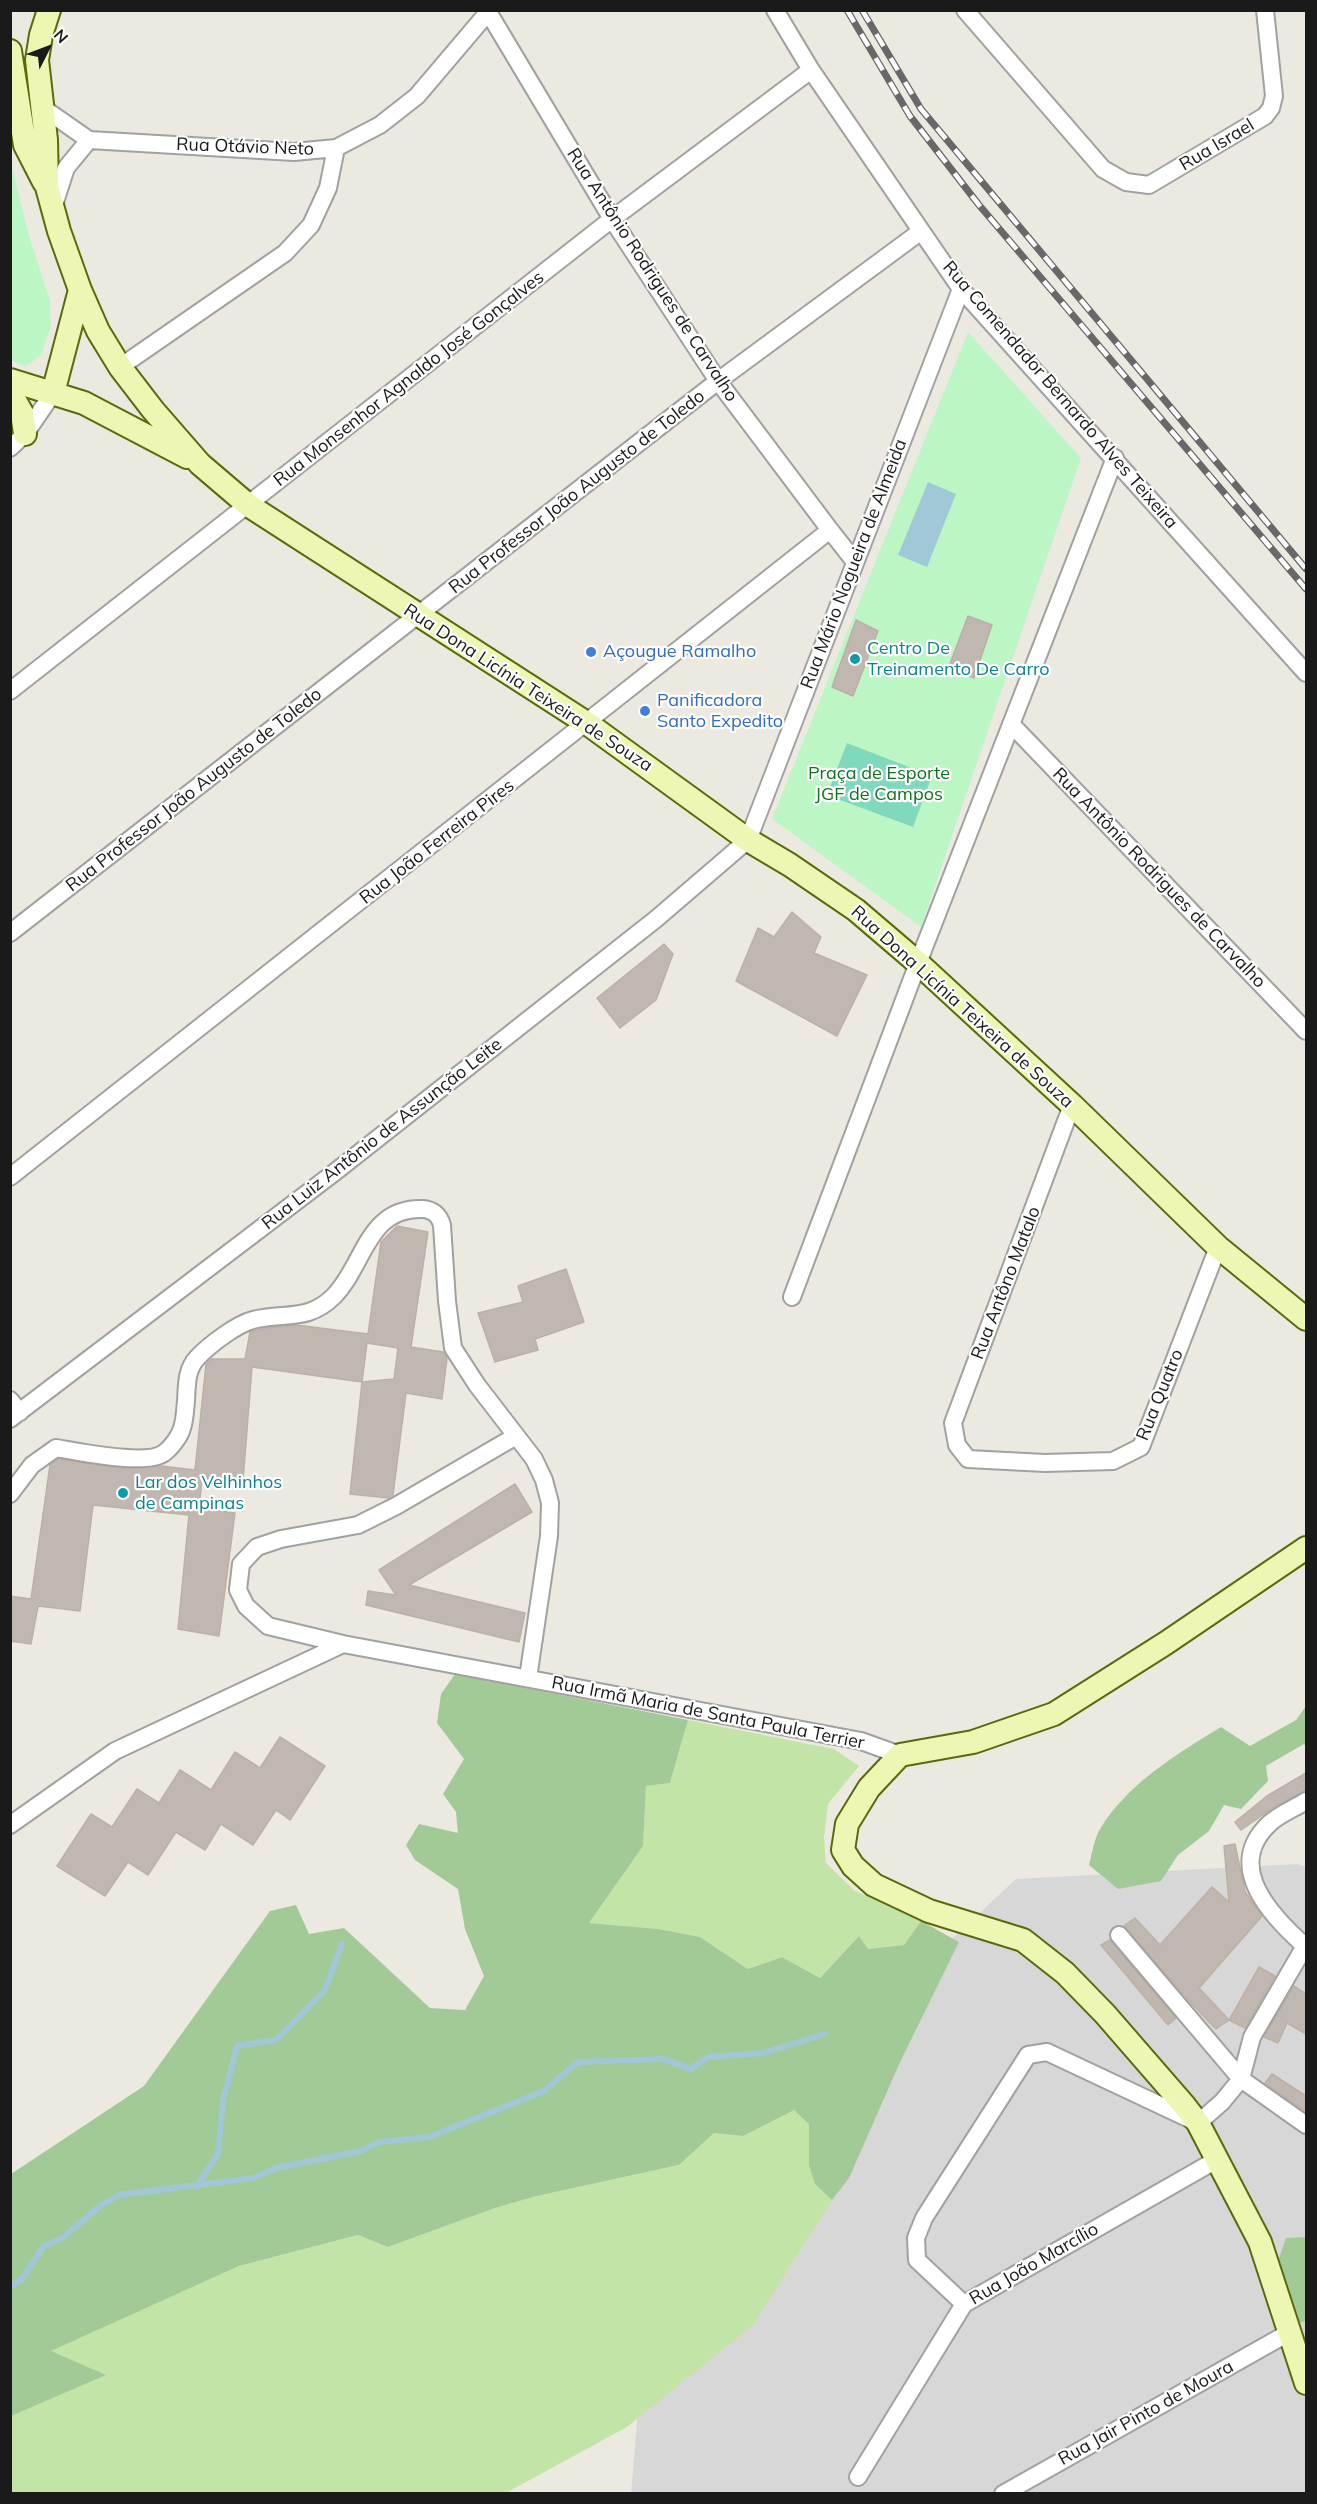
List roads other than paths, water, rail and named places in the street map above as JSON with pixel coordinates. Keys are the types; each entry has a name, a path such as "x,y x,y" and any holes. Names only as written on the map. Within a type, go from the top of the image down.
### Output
{"main road":[{"name":"Rua Dona Licínia Teixeira de Souza","path":"49,10 41,35 37,60 50,198 80,290 98,331 120,368 200,464 248,506 588,724 748,840 790,865 856,910 918,963 1072,1105 1218,1247 1306,1319"},
{"path":"10,51 17,130 50,198"},
{"path":"17,130 43,108"},
{"path":"53,393 80,290"},
{"path":"10,380 84,403 200,464"},
{"path":"10,392 22,413 18,441"},
{"name":"Rua Irmã Maria de Santa Paula Terrier","path":"900,1755 973,1742 1054,1714 1166,1643 1306,1548"},
{"path":"900,1755 869,1788 847,1824 843,1850 853,1866 874,1885 929,1911 1023,1940 1065,1973 1105,2014 1198,2123 1218,2159 1260,2242 1306,2383"}],"street":[{"name":"Rua Comendador Bernardo Alves Teixeira","path":"775,10 811,70 961,289 1306,673"},
{"name":"Rua Israel","path":"964,10 1103,169 1126,182 1149,185 1265,116 1271,108 1274,96 1265,10"},
{"name":"Rua Otávio Neto","path":"89,140 294,152 336,148 380,125 417,96 488,11"},
{"name":"Rua Antônio Rodrigues de Carvalho","path":"488,11 612,219 718,381 830,530"},
{"name":"Rua Monsenhor Agnaldo José Gonçalves","path":"10,691 612,219 811,70"},
{"path":"43,108 89,140 66,168 50,198"},
{"path":"120,368 285,253 311,225 328,188 336,148"},
{"name":"Rua Professor João Augusto de Toledo","path":"10,933 718,381 920,232"},
{"name":"Rua Mário Nogueira de Almeida","path":"748,840 961,289"},
{"path":"18,441 53,393"},
{"path":"792,1297 918,963 1115,458"},
{"path":"830,530 855,562"},
{"name":"Rua João Ferreira Pires","path":"10,1176 588,724 830,530"},
{"name":"Rua Antônio Rodrigues de Carvalho","path":"1011,724 1306,1031"},
{"name":"Rua Luiz Antônio de Assunção Leite","path":"14,1411 335,1172 656,919 748,840"},
{"name":"Rua Antôno Matalo","path":"968,1459 957,1444 953,1423 1072,1105"},
{"path":"10,1494 32,1465 56,1448 88,1454 145,1459 163,1454 175,1442 183,1428 188,1373 196,1359 216,1341 251,1320 302,1316 322,1306 335,1295 377,1227 387,1217 420,1209 431,1210 439,1216 442,1225 453,1348 477,1385 534,1459 544,1480 550,1503 549,1536 528,1678"},
{"name":"Rua Quatro","path":"968,1459 1045,1463 1113,1461 1140,1447 1218,1247"},
{"name":"Rua Irmã Maria de Santa Paula Terrier","path":"516,1436 414,1496 358,1525 281,1539 257,1547 241,1564 238,1590 246,1606 268,1626 343,1644 861,1741 900,1755"},
{"path":"10,1825 115,1751 343,1644"},
{"path":"964,2304 916,2260 916,2238 924,2218 1028,2055 1047,2052 1198,2123 1222,2102 1242,2079 1252,2037 1306,1947 1258,1894 1250,1860 1252,1846 1271,1822 1306,1801"},
{"path":"1119,1935 1242,2079 1306,2125"},
{"name":"Rua João Marcílio","path":"858,2477 964,2304 1218,2159"},
{"name":"Rua Jair Pinto de Moura","path":"1003,2493 1290,2332"}],"water":[{"path":"928,482 956,494 927,567 898,555"}],"waterway":[{"path":"197,2186 218,2154 223,2101 237,2046 276,2040 325,1990 342,1944"},
{"path":"10,2287 21,2280 44,2246 61,2239 100,2206 119,2195 254,2178 276,2168 361,2151 379,2142 429,2137 544,2091 578,2062 663,2059 691,2069 708,2057 763,2053 825,2034"}],"railway":[{"path":"847,10 910,116 979,205 1306,589"},
{"path":"862,10 921,109 1306,569"}],"place":[{"name":"Açougue Ramalho","path":"591,652"},
{"name":"Centro De Treinamento De Carro","path":"855,659"},
{"name":"Panificadora Santo Expedito","path":"645,711"},
{"name":"Lar dos Velhinhos de Campinas","path":"123,1493"}],"park label":[{"name":"Praça de Esporte JGF de Campos","path":"879,784"}]}
